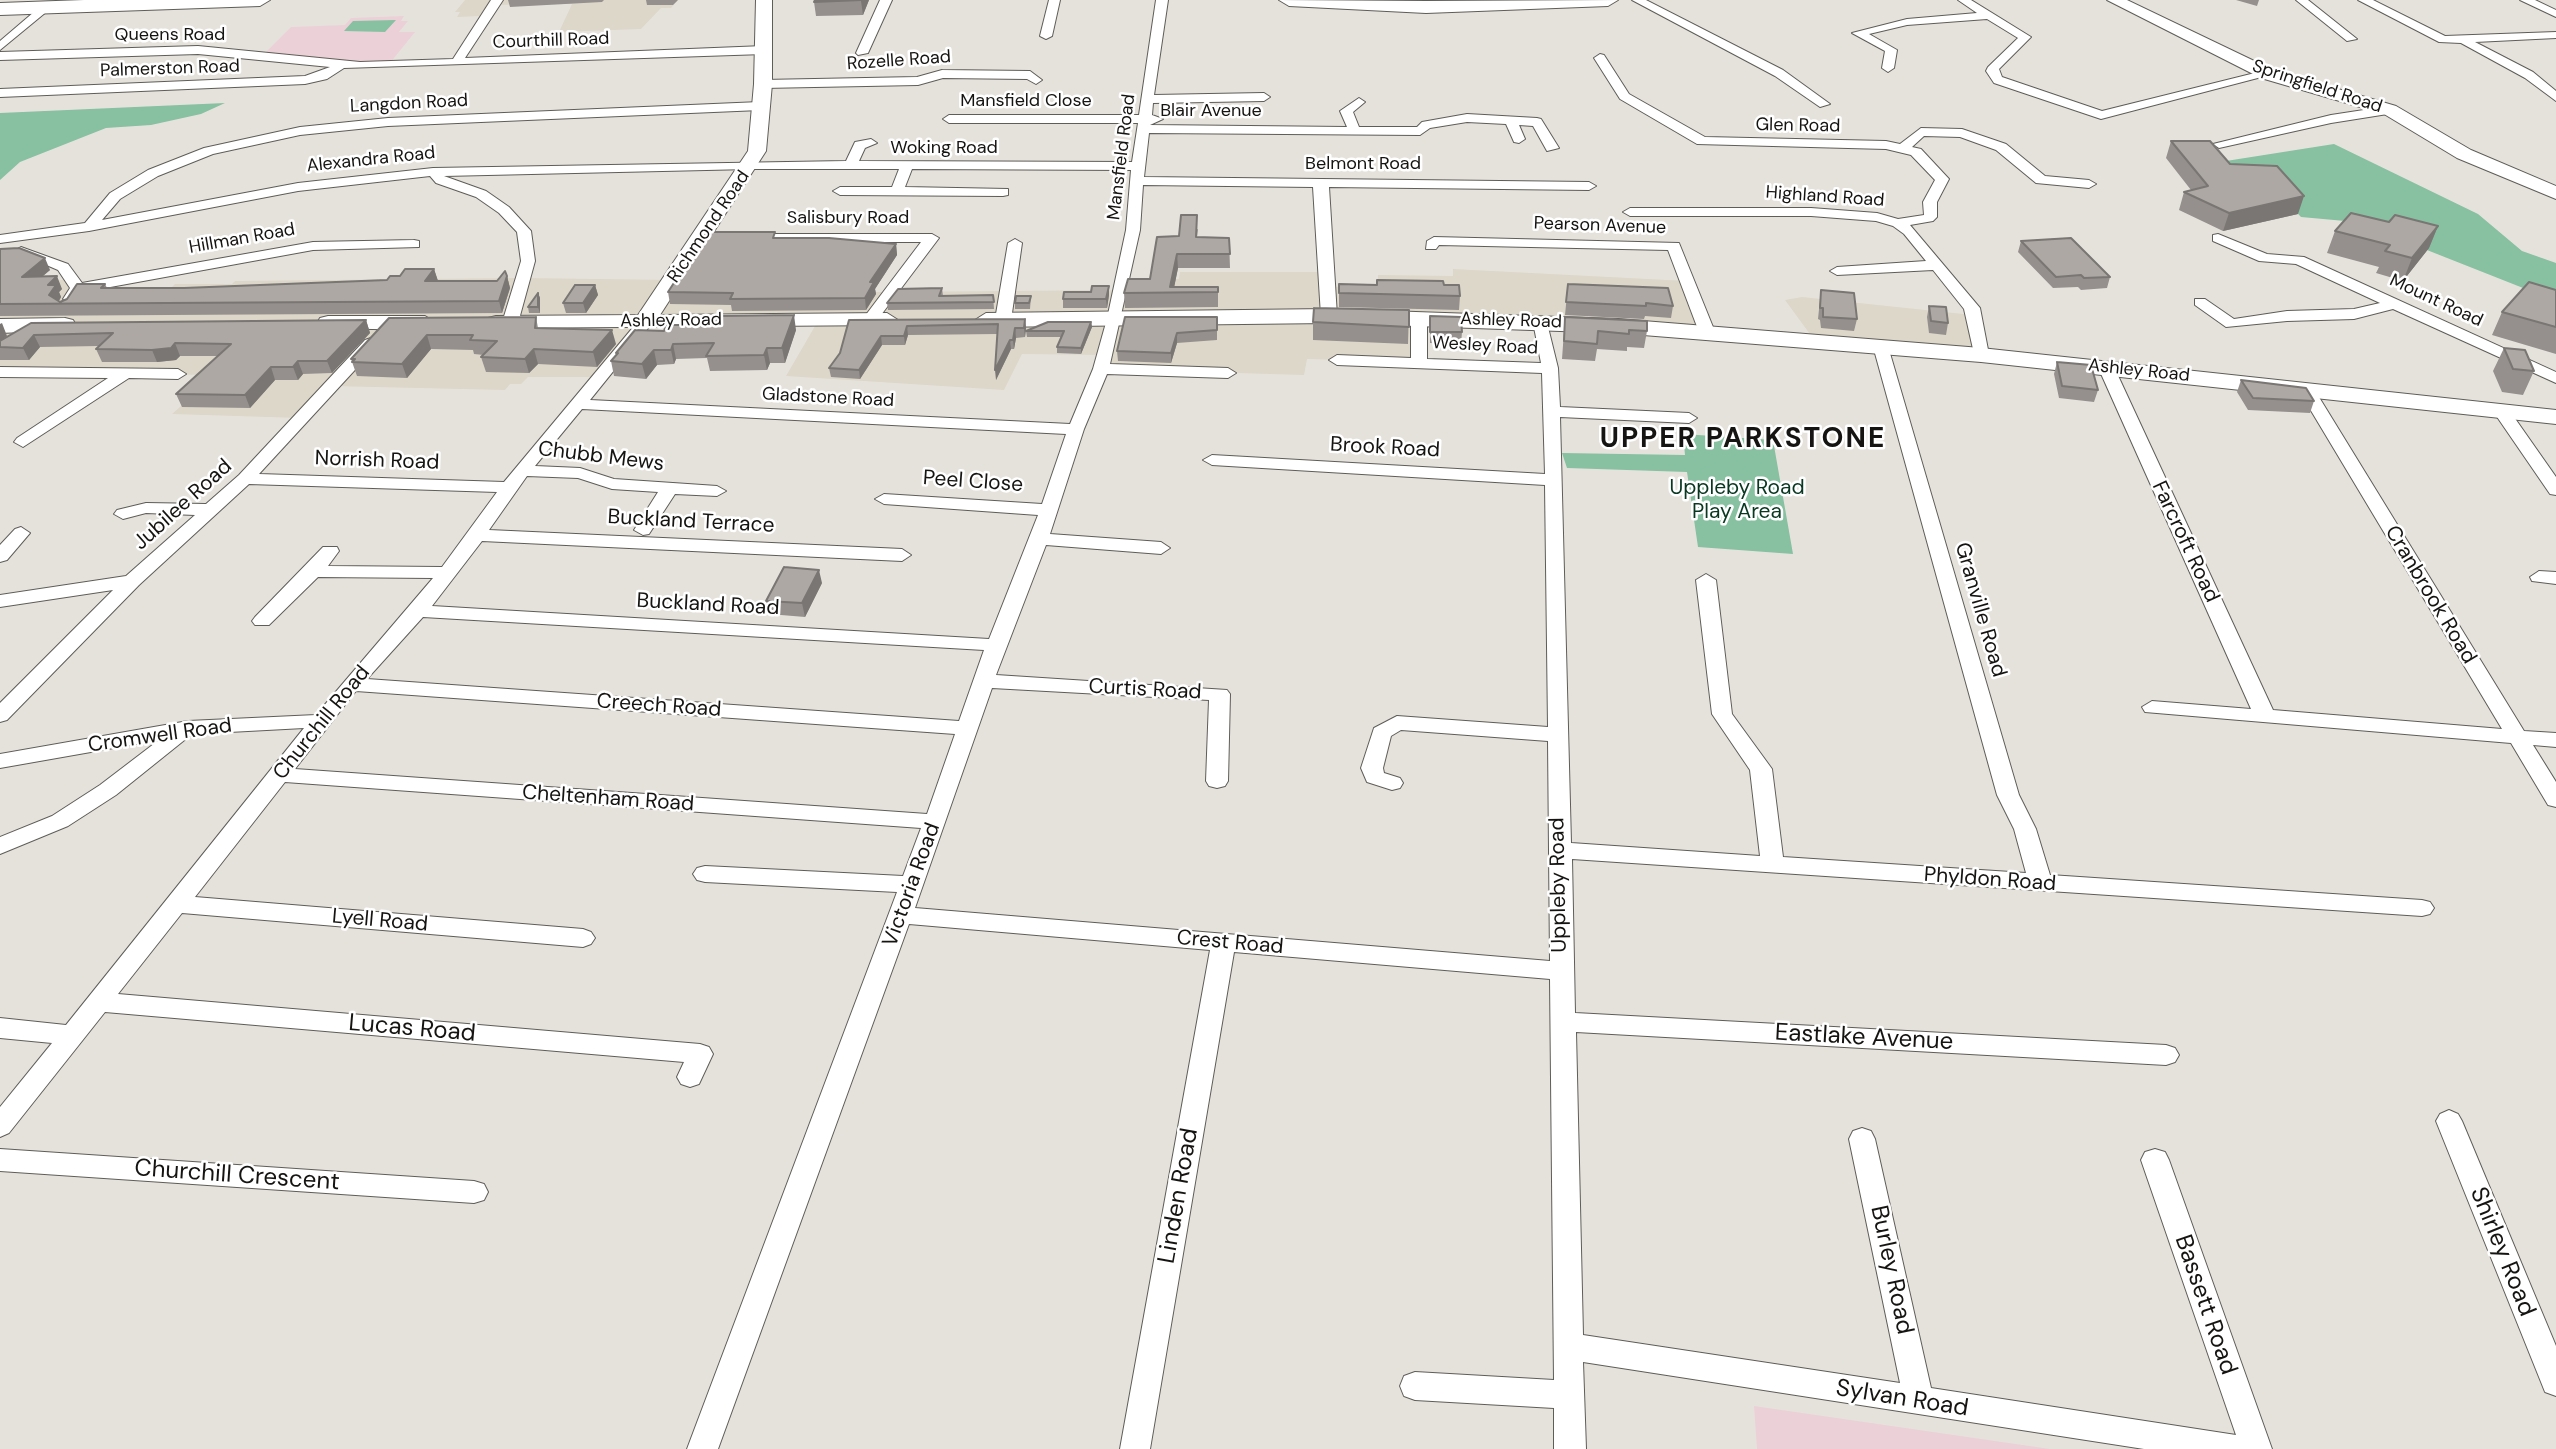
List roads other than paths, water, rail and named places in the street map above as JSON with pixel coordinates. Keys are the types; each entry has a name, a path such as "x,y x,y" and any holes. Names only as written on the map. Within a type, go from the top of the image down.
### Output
{"highway":[{"path":"0,9 124,2 260,0"},
{"path":"1289,0 1426,7 1608,0"}],"main road":[{"name":"Richmond Road","path":"645,322 718,238 757,151 763,84 764,0"},
{"name":"Springfield Road","path":"2115,0 2267,74 2390,110 2465,155 2556,193"},
{"name":"Ashley Road","path":"964,320 1329,316 1541,322 1707,332 1981,355 2556,417"},
{"name":"Ashley Road","path":"470,323 512,317 645,322 911,320"},
{"path":"302,323 444,323"},
{"path":"5,335 39,325 86,325"}],"street":[{"path":"457,62 497,0"},
{"path":"862,53 886,0"},
{"path":"1046,36 1054,0"},
{"name":"Mansfield Road","path":"1115,319 1133,230 1144,124 1162,0"},
{"path":"1638,0 1779,73 1824,103"},
{"path":"1963,0 1985,16 2025,37 1994,67 1992,71 1998,80 2101,116 2267,74"},
{"path":"2301,0 2351,39"},
{"path":"2364,0 2434,37 2465,41 2556,36"},
{"path":"2526,0 2556,13"},
{"path":"0,47 45,8"},
{"path":"1858,33 1907,22 1985,16"},
{"path":"1845,28 1891,50 1888,68"},
{"path":"2465,41 2529,75 2556,97"},
{"name":"Queens Road","path":"0,56 198,50 339,66"},
{"name":"Courthill Road","path":"339,66 764,50"},
{"name":"Glen Road","path":"1600,58 1624,96 1702,141 1905,147"},
{"name":"Palmerston Road","path":"0,93 305,80 323,76 339,66"},
{"name":"Rozelle Road","path":"763,84 918,81 942,74 1030,75 1036,80"},
{"path":"1148,99 1264,97"},
{"path":"1354,129 1346,111 1359,102"},
{"name":"Langdon Road","path":"89,227 115,196 153,173 209,151 300,131 388,121 760,106"},
{"path":"2219,144 2331,118 2390,110"},
{"name":"Blair Avenue","path":"1144,124 1420,131 1426,125 1467,118 1537,122 1552,148"},
{"name":"Mansfield Close","path":"948,119 1144,124"},
{"path":"1511,121 1519,139"},
{"path":"1898,223 1928,218 1932,214 1930,202 1942,179 1916,152 1905,147 1921,132 1962,133 2001,147 2031,178 2049,182 2089,184"},
{"path":"851,166 860,145 871,143"},
{"name":"Woking Road","path":"750,165 907,165 1138,174"},
{"name":"Alexandra Road","path":"0,239 89,227 298,187 433,172 750,165"},
{"path":"897,191 907,165"},
{"path":"433,172 441,180 481,194 504,210 524,232 528,261 512,317"},
{"name":"Belmont Road","path":"1138,174 1318,184 1589,186"},
{"path":"1318,184 1322,187 1329,316"},
{"path":"840,191 1003,192"},
{"name":"Highland Road","path":"1630,212 1811,212 1898,223 1972,307 1981,355"},
{"path":"21,237 19,250 63,267 78,288 65,307"},
{"name":"Salisbury Road","path":"718,238 932,238 870,320"},
{"name":"Mount Road","path":"2218,238 2264,258 2299,260 2556,378"},
{"name":"Pearson Avenue","path":"1432,241 1675,244 1707,332"},
{"path":"1003,320 1015,243"},
{"name":"Hillman Road","path":"78,288 313,246 414,244"},
{"path":"1836,271 1937,265"},
{"path":"2200,302 2231,324 2287,316 2354,314 2394,304"},
{"name":"Wesley Road","path":"1419,318 1419,362"},
{"name":"Victoria Road","path":"702,1449 912,885 996,645 1040,540 1047,510 1101,369 1115,319"},
{"name":"Churchill Road","path":"0,1126 351,684 418,611 477,535 515,479 645,322"},
{"name":"Uppleby Road","path":"1541,322 1550,368 1554,480 1559,735 1558,850 1570,1449"},
{"name":"Jubilee Road","path":"0,715 132,581 245,479 391,323"},
{"name":"Granville Road","path":"1881,346 2008,795 2025,829 2041,884"},
{"name":"Wesley Road","path":"1337,360 1550,368"},
{"path":"1101,369 1191,366 1228,373"},
{"name":"Farcroft Road","path":"2106,368 2265,716"},
{"path":"0,372 178,374"},
{"path":"23,442 123,374"},
{"name":"Cranbrook Road","path":"2305,389 2556,800"},
{"name":"Gladstone Road","path":"578,404 1076,429"},
{"path":"2501,411 2556,490"},
{"path":"1552,412 1689,417"},
{"name":"Brook Road","path":"1212,460 1554,480"},
{"name":"Chubb Mews","path":"515,479 580,473 612,484 717,491"},
{"name":"Norrish Road","path":"245,479 515,479"},
{"path":"643,530 670,488"},
{"name":"Peel Close","path":"891,502 1047,510"},
{"path":"123,514 146,509 210,510"},
{"path":"0,556 21,533"},
{"name":"Buckland Terrace","path":"477,535 902,555"},
{"path":"1040,540 1161,546"},
{"path":"262,621 330,551"},
{"path":"313,571 446,573"},
{"path":"1706,580 1722,714 1761,769 1772,864"},
{"path":"0,601 132,581"},
{"name":"Buckland Road","path":"418,611 996,645"},
{"name":"Curtis Road","path":"984,681 1220,694 1217,781"},
{"name":"Creech Road","path":"351,684 966,727"},
{"path":"2152,707 2556,740"},
{"name":"Cromwell Road","path":"0,761 188,728 321,721"},
{"path":"1392,783 1375,778 1373,768 1381,733 1397,723 1559,735"},
{"path":"0,846 60,821 108,790 188,728"},
{"name":"Cheltenham Road","path":"280,775 935,822"},
{"name":"Phyldon Road","path":"1558,850 2422,908"},
{"path":"705,874 912,885"},
{"name":"Lyell Road","path":"178,904 583,938"},
{"name":"Crest Road","path":"901,915 1560,971"},
{"name":"Linden Road","path":"1135,1449 1223,943"},
{"name":"Lucas Road","path":"99,1002 700,1054 690,1077"},
{"name":"Eastlake Avenue","path":"1561,1021 2166,1055"},
{"path":"0,1028 72,1035"},
{"name":"Shirley Road","path":"2449,1121 2556,1382"},
{"name":"Burley Road","path":"1862,1139 1919,1402"},
{"name":"Churchill Crescent","path":"0,1160 474,1192"},
{"name":"Bassett Road","path":"2155,1160 2256,1449"},
{"name":"Sylvan Road","path":"1568,1346 2236,1449"},
{"path":"1415,1386 1569,1395"}],"district":[{"name":"UPPER PARKSTONE","path":"1743,440"}],"park label":[{"name":"Uppleby Road Play Area","path":"1737,500"}]}
